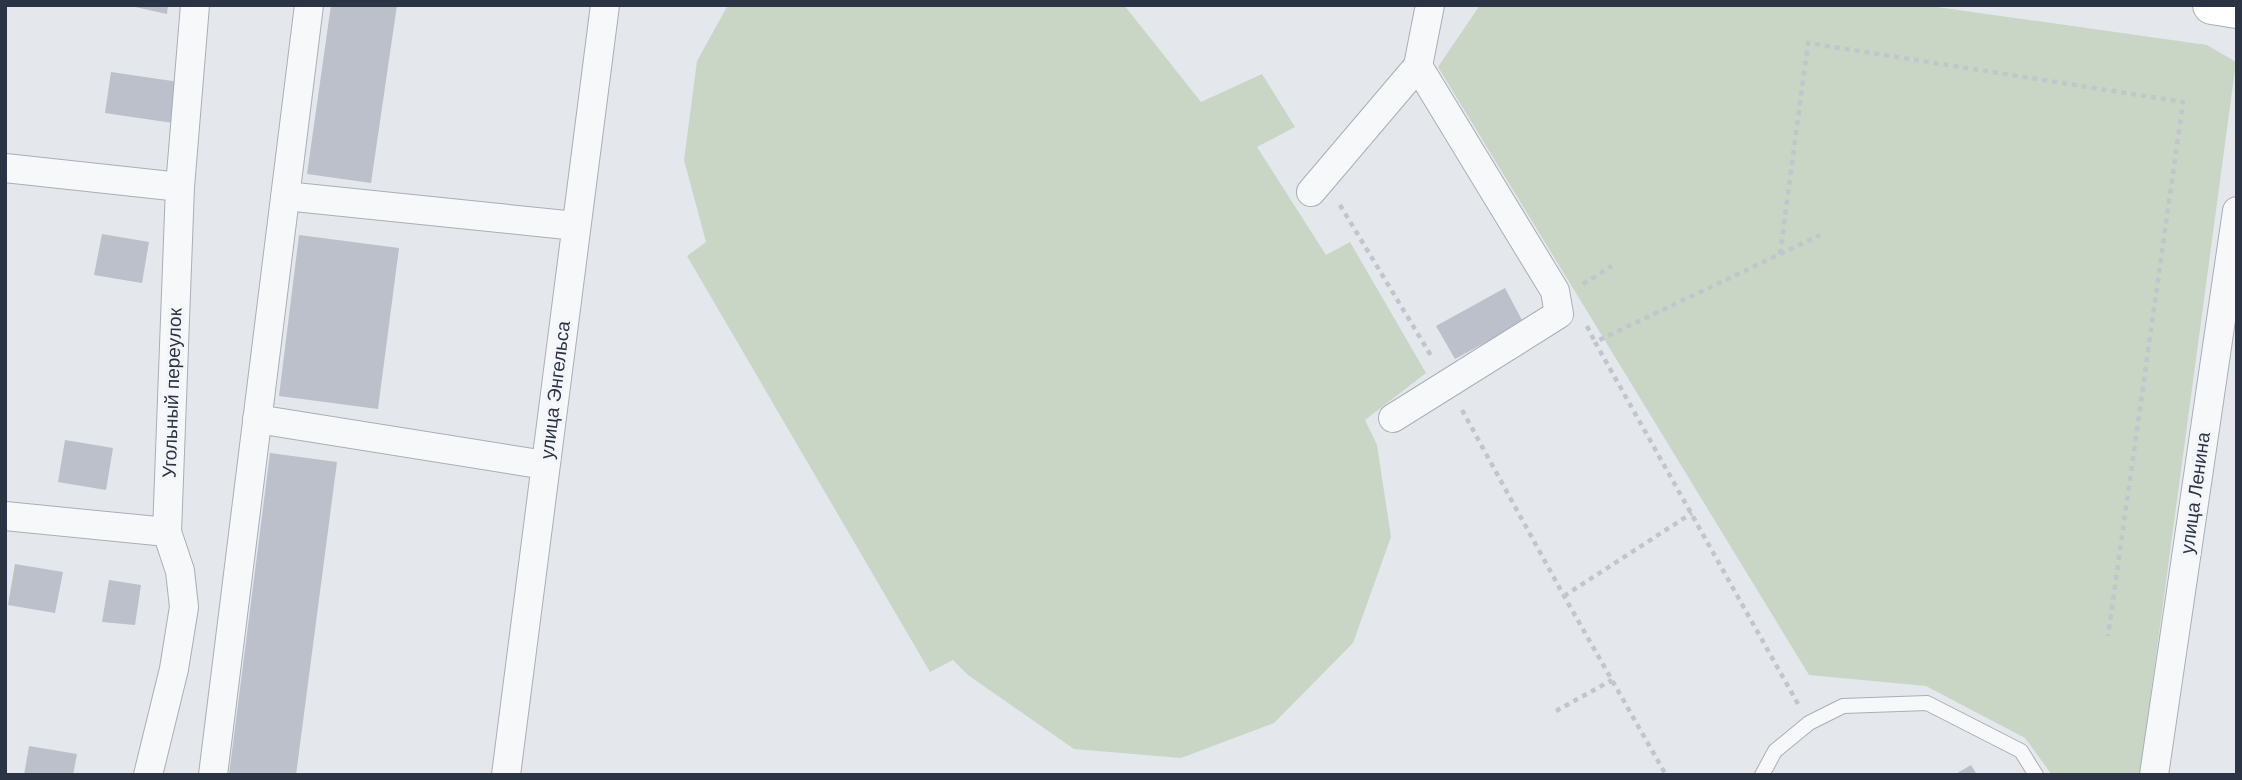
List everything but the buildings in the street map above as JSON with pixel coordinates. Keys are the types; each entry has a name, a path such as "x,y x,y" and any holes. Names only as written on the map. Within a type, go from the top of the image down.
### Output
{"street":[{"name":"Угольный переулок","path":"148,775 174,669 184,607 180,571 167,532 180,187 195,5"},
{"path":"213,775 309,5"},
{"name":"улица Энгельса","path":"506,775 605,5"},
{"path":"1317,185 1418,66 1430,5"},
{"path":"2212,5 2237,9"},
{"path":"1393,418 1559,314 1555,291 1418,66"},
{"path":"5,168 180,187"},
{"path":"285,196 576,226"},
{"name":"улица Ленина","path":"2154,775 2237,211"},
{"path":"257,419 545,465"},
{"path":"5,516 167,532"}],"lane":[{"path":"1762,775 1775,751 1809,723 1843,706 1927,703 2021,751 2036,775"}],"path":[{"path":"1780,254 1808,43 2183,102 2108,636"},
{"path":"1317,185 1448,383 1564,596 1666,775"},
{"path":"1809,723 1595,342 1820,235"},
{"path":"1564,596 1692,513"},
{"path":"1556,711 1612,680"}],"green space":[{"path":"728,5 1124,5 1201,102 1262,74 1295,127 1257,147 1326,255 1350,242 1426,373 1365,420 1377,445 1391,537 1353,643 1274,723 1181,758 1074,749 968,675 953,660 930,672 687,256 706,242 684,160 697,61"},
{"path":"1480,5 1923,5 2207,45 2236,62 2140,775 2052,775 2025,738 1926,686 1809,675 1438,67"}]}
